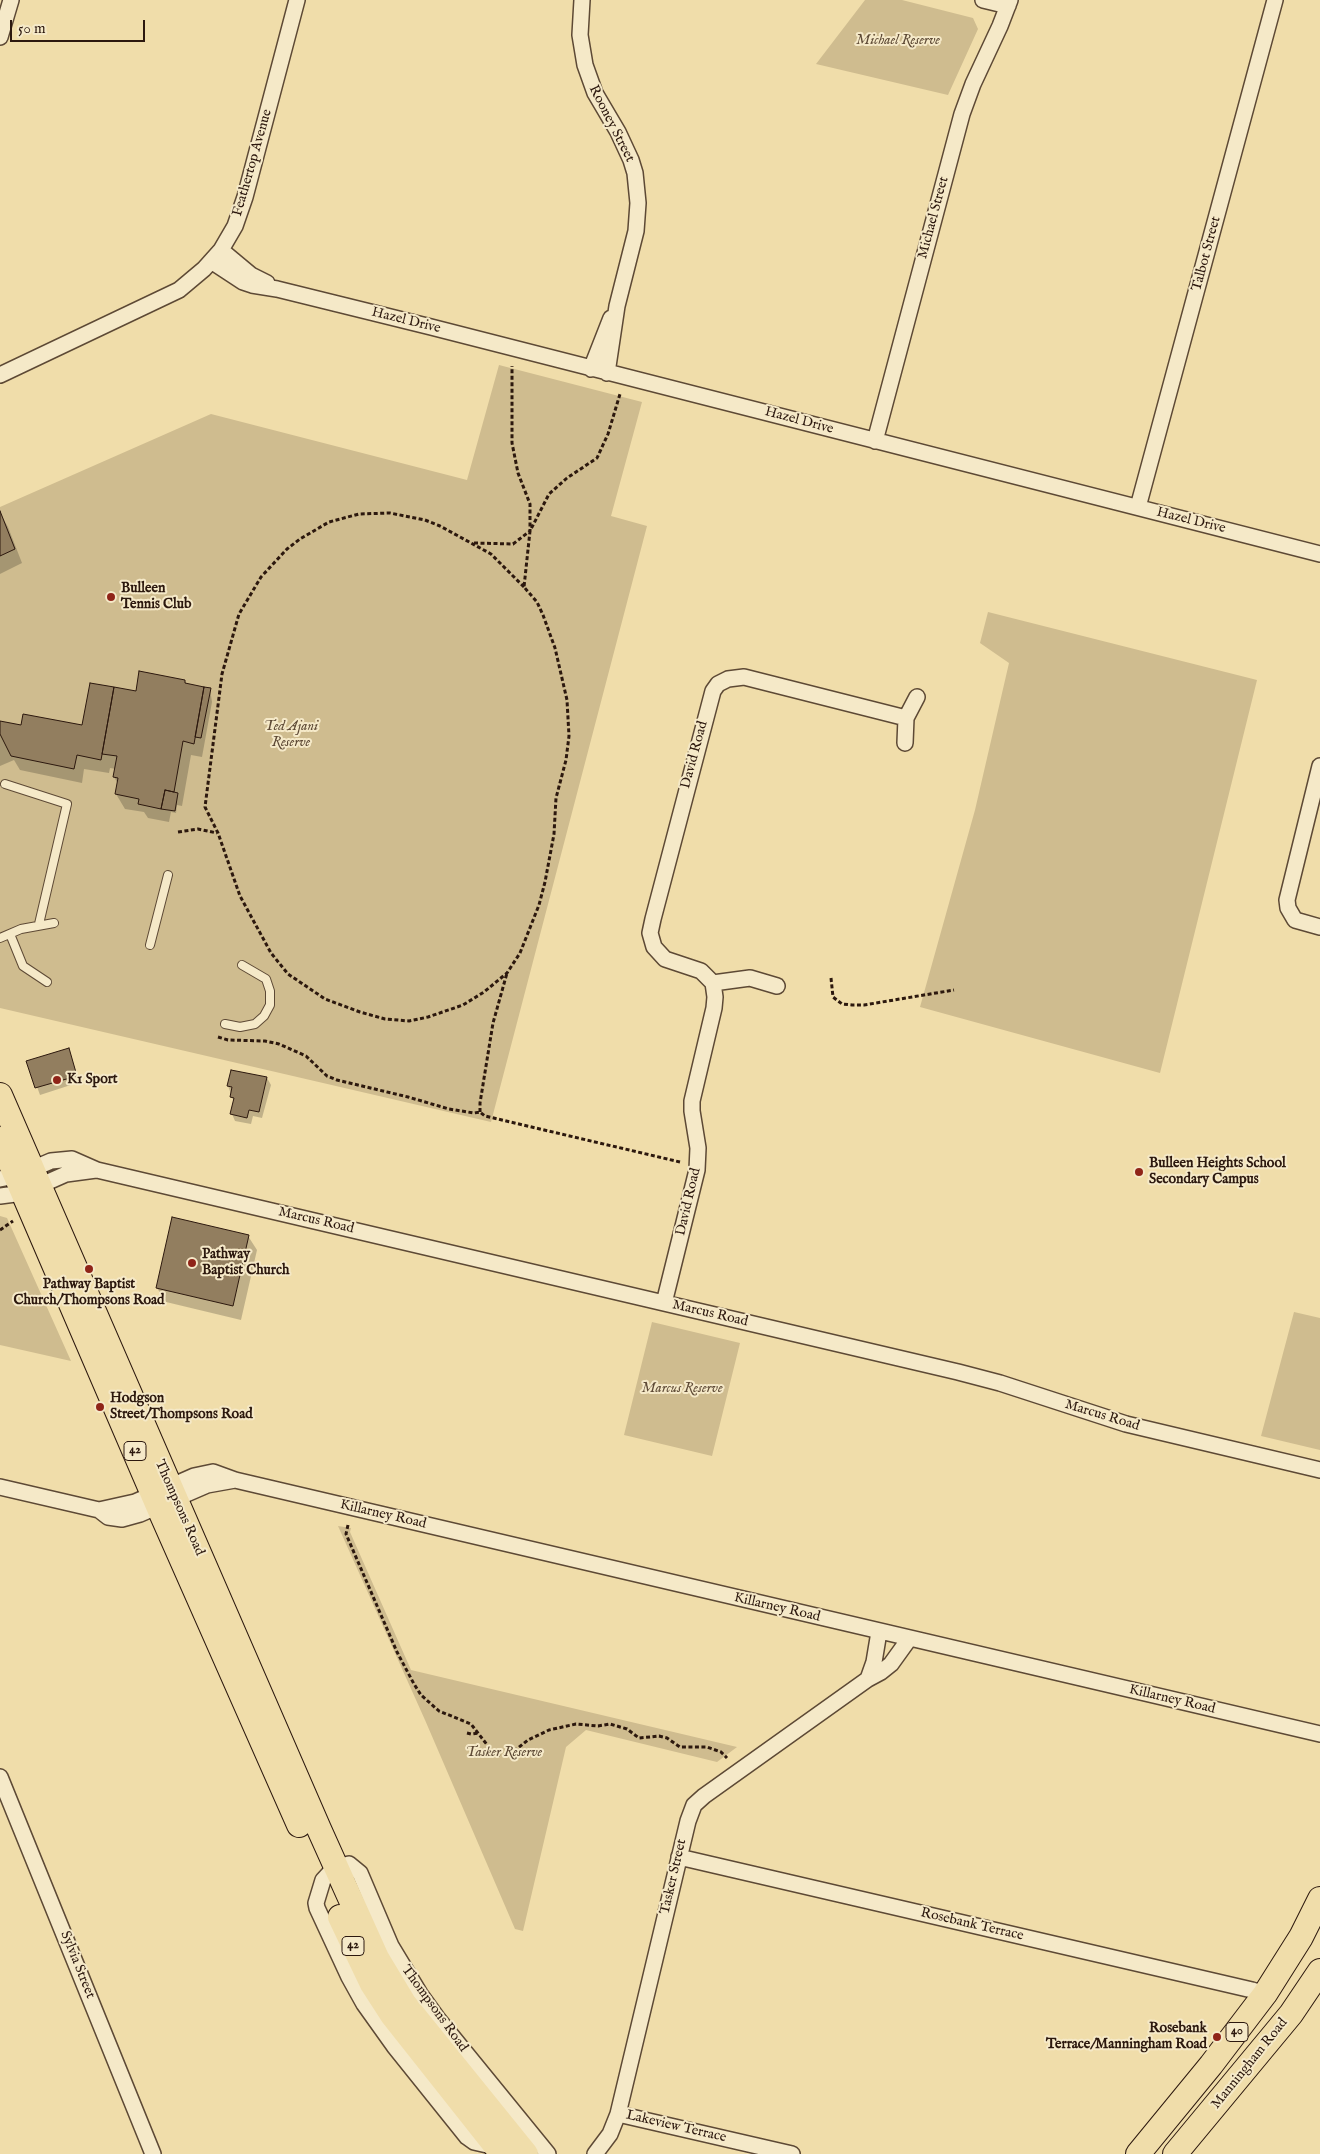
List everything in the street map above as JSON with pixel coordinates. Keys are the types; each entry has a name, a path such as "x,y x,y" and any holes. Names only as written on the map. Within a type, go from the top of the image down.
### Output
{"main road":[{"name":"Thompsons Road","path":"0,1095 22,1181"},
{"name":"Thompsons Road","path":"0,1139 22,1181 164,1496 329,1873 355,1951 372,1984 415,2044 499,2150"},
{"name":"Thompsons Road","path":"329,1873 404,2003 526,2154"},
{"name":"40","path":"1138,2154 1211,2065 1265,1994 1301,1937 1320,1899"},
{"name":"Manningham Road","path":"1176,2154 1291,2014 1320,1971"}],"street":[{"path":"0,38 11,0"},
{"name":"Feathertop Avenue","path":"1,373 164,298 192,280 216,255 235,226 245,197 296,0"},
{"name":"Rooney Street","path":"582,0 580,35 584,65 595,93 626,147 635,174 638,202 636,231 617,306 607,373"},
{"path":"983,0 1009,3"},
{"name":"Talbot Street","path":"1138,508 1276,0"},
{"name":"Michael Street","path":"875,441 964,107 1009,3"},
{"name":"Hazel Drive","path":"216,255 277,289 1320,554"},
{"name":"Rooney Street","path":"591,369 605,331 617,306"},
{"name":"David Road","path":"664,1304 697,1170 698,1148 692,1101 715,997 713,983 702,971 665,959 654,947 650,934 713,691 718,684 728,679 744,677 906,718"},
{"path":"905,742 906,718 917,697"},
{"path":"1320,766 1287,900 1288,908 1295,920 1320,927"},
{"path":"713,983 750,978 777,986"},
{"name":"Marcus Road","path":"0,1196 22,1181 97,1170 972,1376 1126,1424 1320,1470"},
{"name":"Killarney Road","path":"0,1487 99,1510 108,1517 122,1519 130,1518 206,1472 222,1474 235,1480 1320,1734"},
{"path":"868,1679 874,1662 880,1632"},
{"name":"Tasker Street","path":"595,2154 610,2134 618,2114 690,1812 697,1801 868,1679 892,1664 909,1638"},
{"name":"Sylvia Street","path":"0,1777 153,2154"},
{"name":"Rosebank Terrace","path":"679,1857 1265,1994"},
{"name":"Thompsons Road","path":"329,1873 349,1864 360,1873 391,1946 415,1986 438,2019 548,2154"},
{"name":"Lakeview Terrace","path":"618,2114 792,2154"}],"lane":[{"path":"5,784 67,804 39,924"},
{"path":"150,945 168,875"},
{"path":"0,938 39,924 54,923"},
{"path":"10,934 23,966 47,982"},
{"path":"225,1024 240,1027 255,1024 264,1016 270,1005 270,991 266,979 242,965"}],"path":[{"path":"512,366 512,443 518,473 530,504 530,531 524,587"},
{"path":"471,542 513,544 530,531 548,494 567,478 597,458 608,434 620,394"},
{"path":"480,1112 493,1023 507,973 520,953 539,905 545,882 554,834 556,798 566,760 569,736 567,700 555,648 537,602 491,554 471,542 425,520 390,514 359,514 329,522 300,539 275,560 261,577 239,614 224,664 204,806 218,833 240,896 270,953 293,978 325,999 360,1012 393,1020 409,1021 428,1017 463,1005 484,992 507,973"},
{"path":"178,832 198,829 218,833"},
{"path":"831,978 833,997 842,1004 852,1005 954,990"},
{"path":"218,1037 228,1040 265,1041 279,1044 306,1056 332,1078 448,1109 474,1113 480,1112 485,1116 680,1162"},
{"path":"0,1230 13,1221"},
{"path":"348,1525 346,1534 397,1652 414,1684 432,1706 439,1711 471,1724 495,1754 505,1756 512,1753 537,1735 549,1730 576,1724 598,1726 614,1724 627,1729 639,1738 659,1736 667,1738 680,1747 707,1747 721,1752 727,1758"},
{"path":"467,1733 479,1732"}],"green space":[{"name":"Michael Reserve","path":"865,0 902,0 973,18 978,29 948,95 816,64"},
{"name":"Ted Ajani Reserve","path":"499,365 642,402 611,516 647,526 491,1122 0,1008 0,507 211,414 467,480"},
{"path":"988,612 1257,680 1160,1073 920,1007 975,810 1009,663 980,643"},
{"path":"0,1216 7,1218 71,1361 0,1345"},
{"path":"1294,1312 1320,1318 1320,1450 1261,1436"},
{"name":"Marcus Reserve","path":"652,1322 740,1343 712,1456 624,1435"},
{"name":"Tasker Reserve","path":"338,1526 351,1528 350,1532 411,1670 737,1747 717,1762 586,1730 566,1747 523,1931 515,1929 425,1720"}],"building":[{"path":"0,511 15,549 0,556"},
{"path":"139,671 185,680 185,683 204,687 194,744 183,741 174,792 165,790 161,809 138,804 139,799 115,794 118,778 113,777 117,756 102,754 114,687 136,691"},
{"path":"90,683 114,687 101,760 77,755 74,769 11,756 0,734 0,721 21,725 23,714 82,725"},
{"path":"204,687 211,688 201,738 195,737"},
{"path":"165,790 178,793 175,811 161,809"},
{"path":"69,1048 77,1076 35,1088 26,1061"},
{"path":"231,1070 267,1077 259,1112 249,1110 247,1118 230,1114 234,1098 230,1097 232,1087 227,1086"},
{"path":"172,1217 249,1235 233,1306 156,1288"}],"place":[{"name":"Bulleen Tennis Club","path":"111,597"},
{"name":"K1 Sport","path":"57,1080"},
{"name":"Bulleen Heights School Secondary Campus","path":"1139,1172"},
{"name":"Pathway Baptist Church","path":"192,1263"},
{"name":"Pathway Baptist Church/Thompsons Road","path":"89,1269"},
{"name":"Hodgson Street/Thompsons Road","path":"100,1407"},
{"name":"Rosebank Terrace/Manningham Road","path":"1217,2037"}]}
